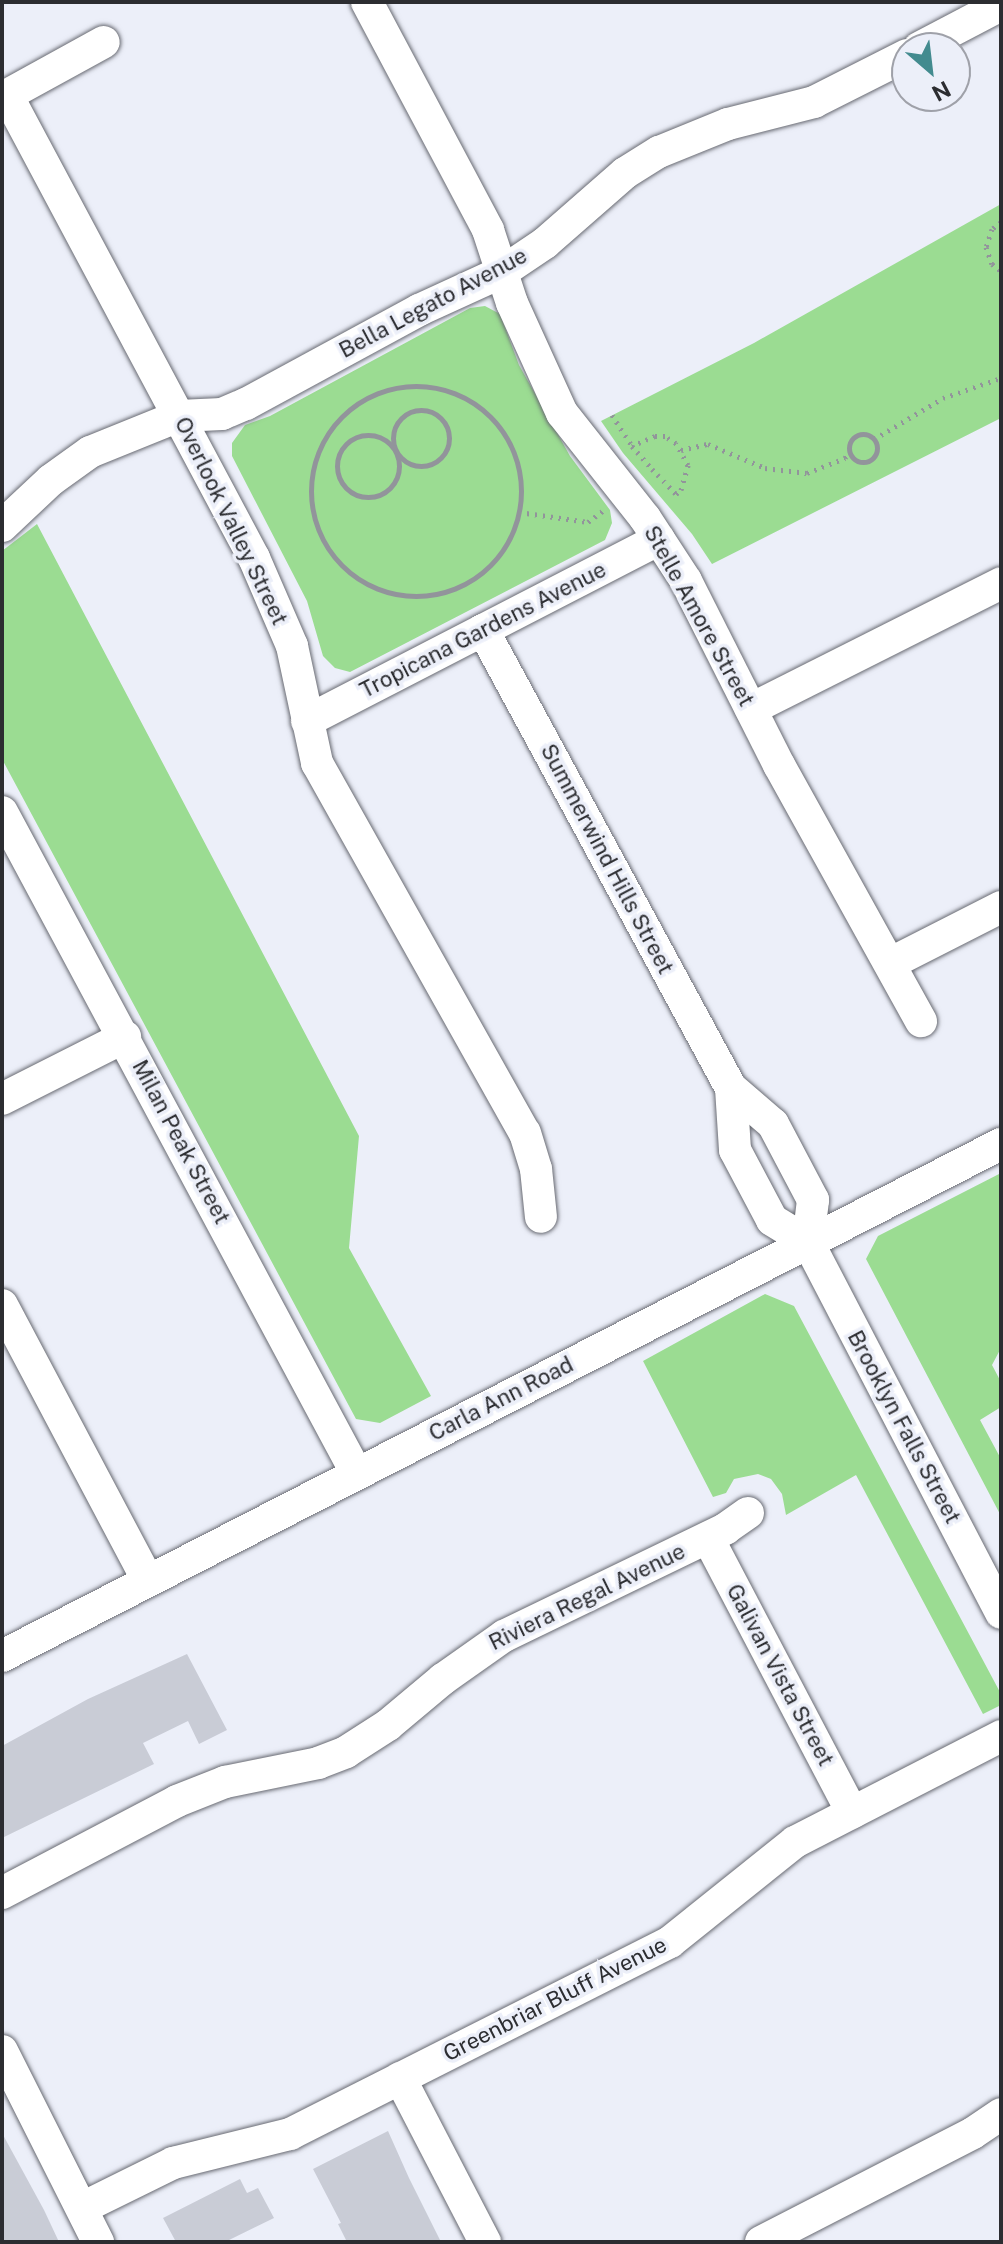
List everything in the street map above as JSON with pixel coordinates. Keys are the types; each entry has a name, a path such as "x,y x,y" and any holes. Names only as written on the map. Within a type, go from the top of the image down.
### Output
{"street":[{"name":"Stelle Amore Street","path":"367,2 488,230 502,272 562,413 652,528 686,581 751,709 921,1021"},
{"path":"950,32 1001,5"},
{"path":"4,96 104,42"},
{"name":"Bella Legato Avenue","path":"2,526 51,480 90,452 179,416 222,414 246,404 419,310 502,272 545,243 625,173 659,152 728,124 814,102 891,63"},
{"name":"Overlook Valley Street","path":"4,96 179,416 276,608 292,646 317,763 525,1133 536,1169 541,1217"},
{"name":"Tropicana Gardens Avenue","path":"307,721 483,630 652,528"},
{"path":"751,709 1001,583"},
{"name":"Summerwind Hills Street","path":"483,630 731,1088 773,1124 813,1200 808,1242 772,1220 735,1150 731,1088"},
{"name":"Milan Peak Street","path":"2,812 357,1474"},
{"path":"891,963 1001,907"},
{"path":"2,1099 125,1037"},
{"name":"Carla Ann Road","path":"2,1656 1001,1144"},
{"name":"Brooklyn Falls Street","path":"808,1242 1001,1613"},
{"path":"2,1305 148,1581"},
{"name":"Riviera Regal Avenue","path":"2,1893 177,1801 225,1782 318,1763 346,1752 378,1733 478,1652 504,1636 708,1538 748,1513"},
{"name":"Galivan Vista Street","path":"708,1538 852,1812"},
{"name":"Greenbriar Bluff Avenue","path":"82,2208 173,2163 290,2134 670,1942 795,1842 1001,1736"},
{"path":"2,2051 98,2242"},
{"path":"400,2078 485,2242"},
{"path":"761,2242 943,2149 1001,2114"}],"path":[{"path":"1001,222 992,229 986,247 992,264 1001,271"},
{"path":"874,439 943,398 1001,378"},
{"path":"410,385 446,389 479,405 504,431 519,464 522,500 519,512 513,535 494,562 468,583 437,595 403,596 371,587 344,568 323,542 312,510 311,477 322,442 345,414 375,394 410,385"},
{"path":"396,452 384,439 375,435 354,438 339,453 336,463 341,483 347,490 366,498 386,492 398,475 396,452 393,433 402,416 420,409 437,414 443,420 448,446 438,460 420,466 403,459 396,452"},
{"path":"612,415 632,446 676,494 687,477 688,465 681,450 665,436 649,437 632,446"},
{"path":"681,450 708,444 765,468 807,473 845,458 852,439 860,434 874,439"},
{"path":"849,451 856,460 869,462 878,451 874,439"},
{"path":"519,512 588,522 601,510 652,528"}],"green space":[{"path":"1001,204 1001,418 712,564 692,534 623,453 601,421 754,343"},
{"path":"485,306 500,314 519,365 570,456 610,510 612,523 605,540 350,672 335,668 323,656 307,601 232,456 232,443 245,425 270,416 470,308"},
{"path":"37,524 359,1136 349,1248 431,1396 380,1423 356,1419 2,759 2,551"},
{"path":"1001,1173 1001,1348 992,1365 1001,1382 1001,1407 980,1420 1001,1459 1001,1516 866,1259 878,1236"},
{"path":"765,1294 794,1306 1001,1694 1001,1705 983,1714 856,1475 786,1515 782,1494 771,1479 758,1474 734,1479 726,1493 713,1497 643,1361"}],"building":[{"path":"187,1654 227,1730 199,1744 188,1721 143,1743 154,1764 2,1838 2,1746 88,1699"},
{"path":"388,2131 441,2242 347,2242 338,2224 341,2223 313,2169"},
{"path":"2,2133 44,2210 59,2242 2,2242"},
{"path":"240,2179 247,2193 258,2188 274,2218 225,2242 176,2242 163,2218"}]}
